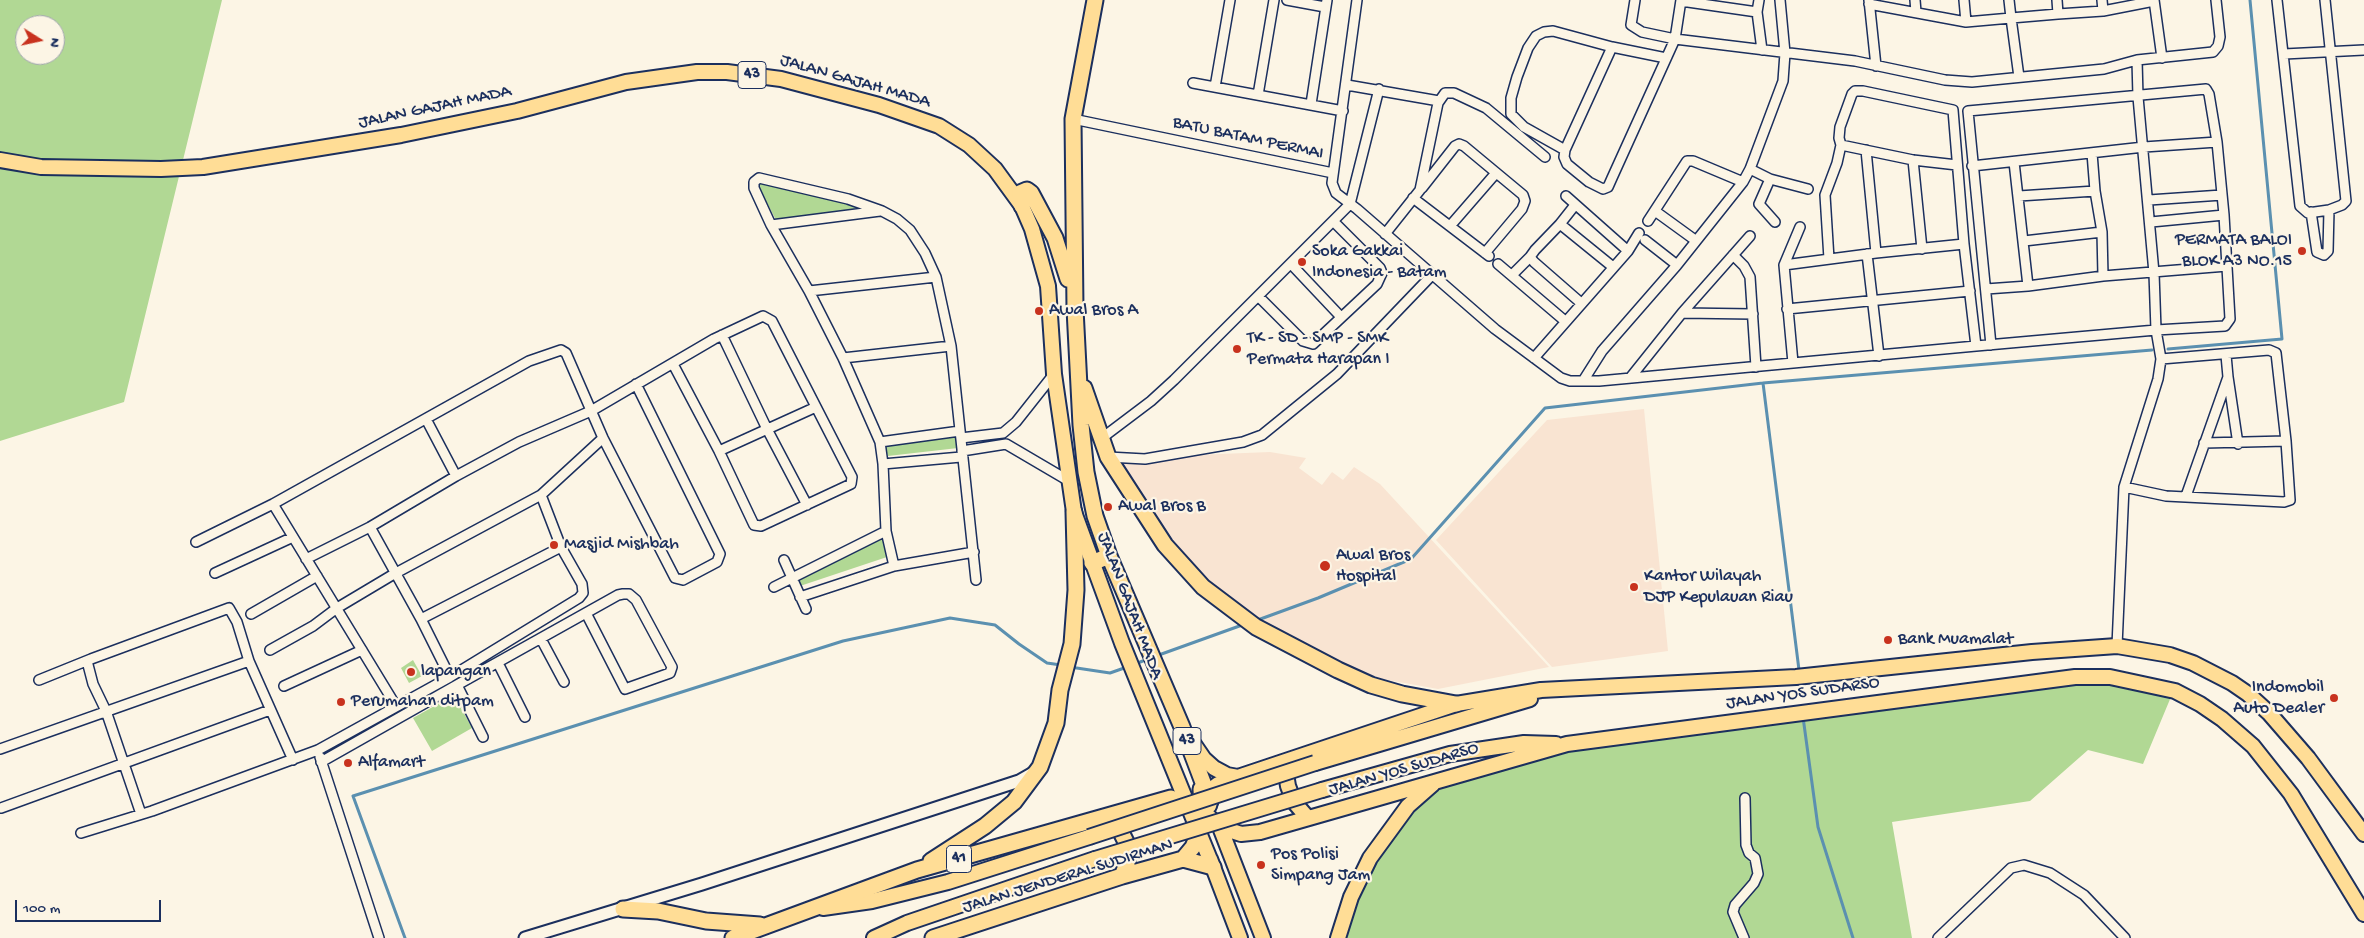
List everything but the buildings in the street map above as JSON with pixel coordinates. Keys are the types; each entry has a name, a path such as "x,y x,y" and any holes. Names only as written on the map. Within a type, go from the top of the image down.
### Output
{"highway":[{"name":"JALAN GAJAH MADA","path":"1094,0 1072,119 1075,309 1086,472 1095,516 1109,556 1182,727 1197,768 1202,815"},
{"path":"1022,206 1020,193 1027,190 1035,200 1055,238 1065,266 1075,309"},
{"path":"1078,360 1087,399 1108,457 1165,546 1187,572 1219,600 1256,627 1329,666 1371,684 1402,694 1456,704"},
{"path":"917,870 994,819 1014,802 1040,767 1056,723 1060,690 1072,644 1075,610 1074,512"},
{"path":"1092,563 1109,556"},
{"name":"41","path":"733,938 917,870 1171,798 1202,815"},
{"path":"1183,858 1193,847 1202,815"},
{"path":"1101,819 1114,825 1125,837 1128,854 1122,876"},
{"name":"JALAN JENDERAL SUDIRMAN","path":"933,938 1183,858 1213,867"},
{"path":"623,910 652,911 706,921 767,925"}],"main road":[{"name":"JALAN GAJAH MADA","path":"0,160 41,167 161,169 203,167 342,146 448,126 517,111 626,82 697,72 727,72 780,79 835,92 911,115 939,126 969,145 982,156 1006,183 1022,206 1038,245 1048,286 1054,374 1074,512 1122,643 1176,774 1202,815 1220,827 1263,938"},
{"name":"JALAN YOS SUDARSO","path":"1202,815 1212,792 1218,784 1456,704 1541,690 1796,676 2032,652 2117,646 2170,655 2213,672 2240,688 2269,714 2308,758 2364,834"},
{"name":"JALAN YOS SUDARSO","path":"1220,827 1241,834 1260,832 1567,744 2075,677 2110,678 2138,682 2175,692 2200,704 2222,719 2253,746 2291,794 2364,914"},
{"path":"812,909 863,903 910,891 1088,837 1315,763 1529,700 1541,690"},
{"path":"1182,727 1208,762 1227,775 1238,778"},
{"path":"874,938 907,923 1095,859 1322,790 1450,754 1524,743 1567,744"},
{"path":"1290,760 1286,774 1288,786 1294,802 1307,817"},
{"path":"1338,938 1351,897 1370,858 1408,806 1440,779"},
{"path":"1202,815 1226,841"},
{"path":"1202,815 1213,867 1240,938"}],"street":[{"path":"1215,87 1230,0"},
{"path":"1258,95 1274,0"},
{"path":"1287,0 1326,4 1311,104"},
{"name":"BATU BATAM PERMAI","path":"1072,119 1334,173 1344,111 1357,0"},
{"path":"1635,0 1631,22 1632,27 1642,32 1676,39 1876,66 1960,81 2104,69 2138,60 2213,52 2220,37 2216,0"},
{"path":"1612,47 1565,150 1564,157 1567,164 1598,187 1608,187 1676,39 1681,0 1758,12"},
{"path":"1759,0 1758,12 1762,50"},
{"path":"1582,381 1602,351 1677,265 1743,182 1750,169 1783,81 1785,53 1780,0"},
{"path":"1915,0 1916,12"},
{"path":"1964,0 1966,22"},
{"path":"2009,0 2019,77"},
{"path":"2056,0 2058,14"},
{"path":"2102,0 2103,11"},
{"path":"1876,66 1869,2 1966,22 2103,11 2154,0 2162,58"},
{"path":"2278,0 2300,206 2304,211 2311,212 2329,210 2342,205 2346,201 2326,0"},
{"path":"1565,150 1524,127 1511,114 1511,98 1528,48 1536,36 1552,31 1612,47 1666,58"},
{"path":"2284,54 2364,50"},
{"path":"2117,646 2124,487 2158,379 2161,359 2156,330 2151,222 2138,97 2138,60"},
{"path":"1194,84 1344,111"},
{"path":"1347,85 1439,101"},
{"path":"1334,173 1332,183 1336,193 1495,329 1561,378 1570,381 1630,378 2227,325 2230,320 2224,215 2217,142 2209,94 2206,89 2138,97 1968,111 1991,345"},
{"path":"1102,438 1151,401 1350,204 1378,90"},
{"path":"1829,259 1825,195 1837,163 1841,145 1839,138 1840,127 1852,94 1855,91 1862,91 1953,110 1964,244 1976,346"},
{"path":"1420,190 1439,101 1441,95 1449,92 1486,108 1545,157"},
{"path":"1972,166 2144,147 2217,142"},
{"path":"1384,234 1457,145 1464,146 1518,190 1525,201 1522,209 1487,255 1414,198"},
{"path":"1841,145 1913,160 1957,165"},
{"path":"1866,150 1872,301 1879,356"},
{"path":"2092,154 2095,191 2102,232 2104,276"},
{"path":"1913,160 1922,249"},
{"path":"1648,221 1687,161 1693,161 1743,182"},
{"path":"2014,162 2028,286"},
{"path":"1750,169 1770,179 1808,189"},
{"path":"1450,226 1496,173"},
{"path":"894,566 886,531 883,464 880,442 843,358 809,290 771,225 753,186 754,182 759,178 848,199 882,211 897,219 910,230 925,254 936,277 951,346 976,580"},
{"path":"1770,179 1760,205 1775,222"},
{"path":"2019,196 2095,191"},
{"path":"2148,200 2222,195"},
{"path":"1566,196 1575,206 1628,251"},
{"path":"1512,275 1575,206"},
{"path":"2311,212 2317,252 2324,255 2328,251 2329,210"},
{"path":"771,225 882,211"},
{"path":"1655,211 1695,240"},
{"path":"2151,222 2224,215"},
{"path":"1258,296 1281,321 1308,344 1314,343 1377,284 1382,273 1333,221"},
{"path":"1560,224 1613,267"},
{"path":"1793,364 1784,265 1800,227"},
{"path":"2024,241 2102,232"},
{"path":"1534,358 1628,251 1638,233"},
{"path":"1630,378 1682,314 1750,236"},
{"path":"1645,240 1677,265"},
{"path":"1784,265 1964,244"},
{"path":"1733,255 1744,266 1750,277 1756,366"},
{"path":"1530,257 1581,303"},
{"path":"1291,264 1341,317"},
{"path":"1498,264 1565,321"},
{"path":"1986,289 2028,286 2104,276 2227,266"},
{"path":"1108,457 1145,458 1243,442 1262,435 1337,374 1432,274"},
{"path":"809,290 936,277"},
{"path":"1787,308 1970,291"},
{"path":"1682,314 1753,314"},
{"path":"306,559 370,527 456,476 519,442 591,411 722,335 759,317 766,317 772,321 852,481 851,484 761,526 754,525 719,451 673,364"},
{"path":"722,335 767,430 807,505"},
{"path":"843,358 951,346"},
{"path":"196,542 273,504 529,361 561,350 566,353 603,438 675,578 683,580 717,562 719,551 636,384"},
{"path":"2124,487 2166,496 2288,501 2290,497 2276,353 2269,350 2161,359"},
{"path":"2226,355 2238,444"},
{"path":"880,442 960,434 1003,433 1016,422 1054,374"},
{"path":"2186,496 2228,377"},
{"path":"719,451 816,407"},
{"path":"426,419 456,476"},
{"path":"1003,433 1006,444"},
{"path":"270,650 313,626 337,608 394,574 541,495 603,438"},
{"path":"2204,443 2238,444 2286,441"},
{"path":"883,464 962,454 1006,444 1069,481"},
{"path":"80,833 141,814 318,750 450,676 583,593 582,584 561,546 541,495"},
{"path":"273,504 396,706"},
{"path":"370,527 450,676"},
{"path":"774,586 886,531"},
{"path":"215,573 293,537"},
{"path":"421,620 561,546"},
{"path":"800,596 894,566 974,552"},
{"path":"784,560 806,609"},
{"path":"251,614 317,576"},
{"path":"321,762 618,595 632,596 672,667 670,674 624,689 586,613"},
{"path":"39,680 227,608 232,611 237,622 249,660 292,760"},
{"path":"542,639 564,682"},
{"path":"284,686 362,650"},
{"path":"0,748 249,660"},
{"path":"87,661 93,684 106,711 141,814"},
{"path":"498,663 525,717"},
{"path":"457,685 483,737"},
{"path":"0,808 123,765 270,710"},
{"path":"318,750 379,938"},
{"path":"525,938 623,910 1019,781 1040,767"},
{"path":"1744,938 1733,912 1735,905 1754,883 1758,874 1755,858 1749,853 1746,845 1745,798"},
{"path":"1938,938 2010,868 2024,865 2050,873 2084,895 2126,938"}],"shaded area":[{"path":"1644,409 1668,651 1552,667 1436,540 1547,420"},
{"name":"Awal Bros Hospital","path":"1270,452 1306,458 1299,468 1322,485 1332,472 1343,480 1354,467 1380,484 1549,667 1438,689 1382,679 1331,660 1232,605 1183,556 1163,531 1120,458"}],"green space":[{"path":"0,0 222,0 124,402 0,441"},
{"path":"762,182 850,203 860,209 776,220 757,184"},
{"path":"956,427 958,448 888,456 882,438"},
{"path":"882,533 887,557 800,586 796,576"},
{"name":"lapangan","path":"413,660 422,676 409,683 401,668"},
{"path":"2077,677 2173,692 2143,764 2088,750 2030,801 1892,822 1912,938 1335,938 1372,864 1407,819 1454,771 1501,751"},
{"path":"454,695 472,728 432,751 413,718"}],"waterway":[{"path":"2168,349 2282,339 2250,0"},
{"path":"1255,621 1318,598 1411,559 1545,408 1763,383 2152,350"},
{"path":"1763,383 1799,670"},
{"path":"405,938 353,796 843,641 950,618 995,625 1047,663 1061,665"},
{"path":"1156,656 1245,624"},
{"path":"1135,664 1148,659"},
{"path":"1070,667 1110,673 1127,667"},
{"path":"1803,717 1818,827 1853,938"}],"place":[{"name":"PERMATA BALOI BLOK A3 NO.15","path":"2302,251"},
{"name":"Soka Gakkai Indonesia - Batam","path":"1302,262"},
{"name":"Awal Bros A","path":"1039,311"},
{"name":"TK - SD - SMP - SMK Permata Harapan I","path":"1237,349"},
{"name":"Awal Bros B","path":"1108,507"},
{"name":"Masjid Mishbah","path":"554,545"},
{"name":"Awal Bros Hospital","path":"1325,566"},
{"name":"Kantor Wilayah DJP Kepulauan Riau","path":"1634,587"},
{"name":"Bank Muamalat","path":"1888,640"},
{"name":"lapangan","path":"411,672"},
{"name":"Indomobil Auto Dealer","path":"2334,698"},
{"name":"Perumahan ditpam","path":"341,702"},
{"name":"Alfamart","path":"348,763"},
{"name":"Pos Polisi Simpang Jam","path":"1261,865"}]}
